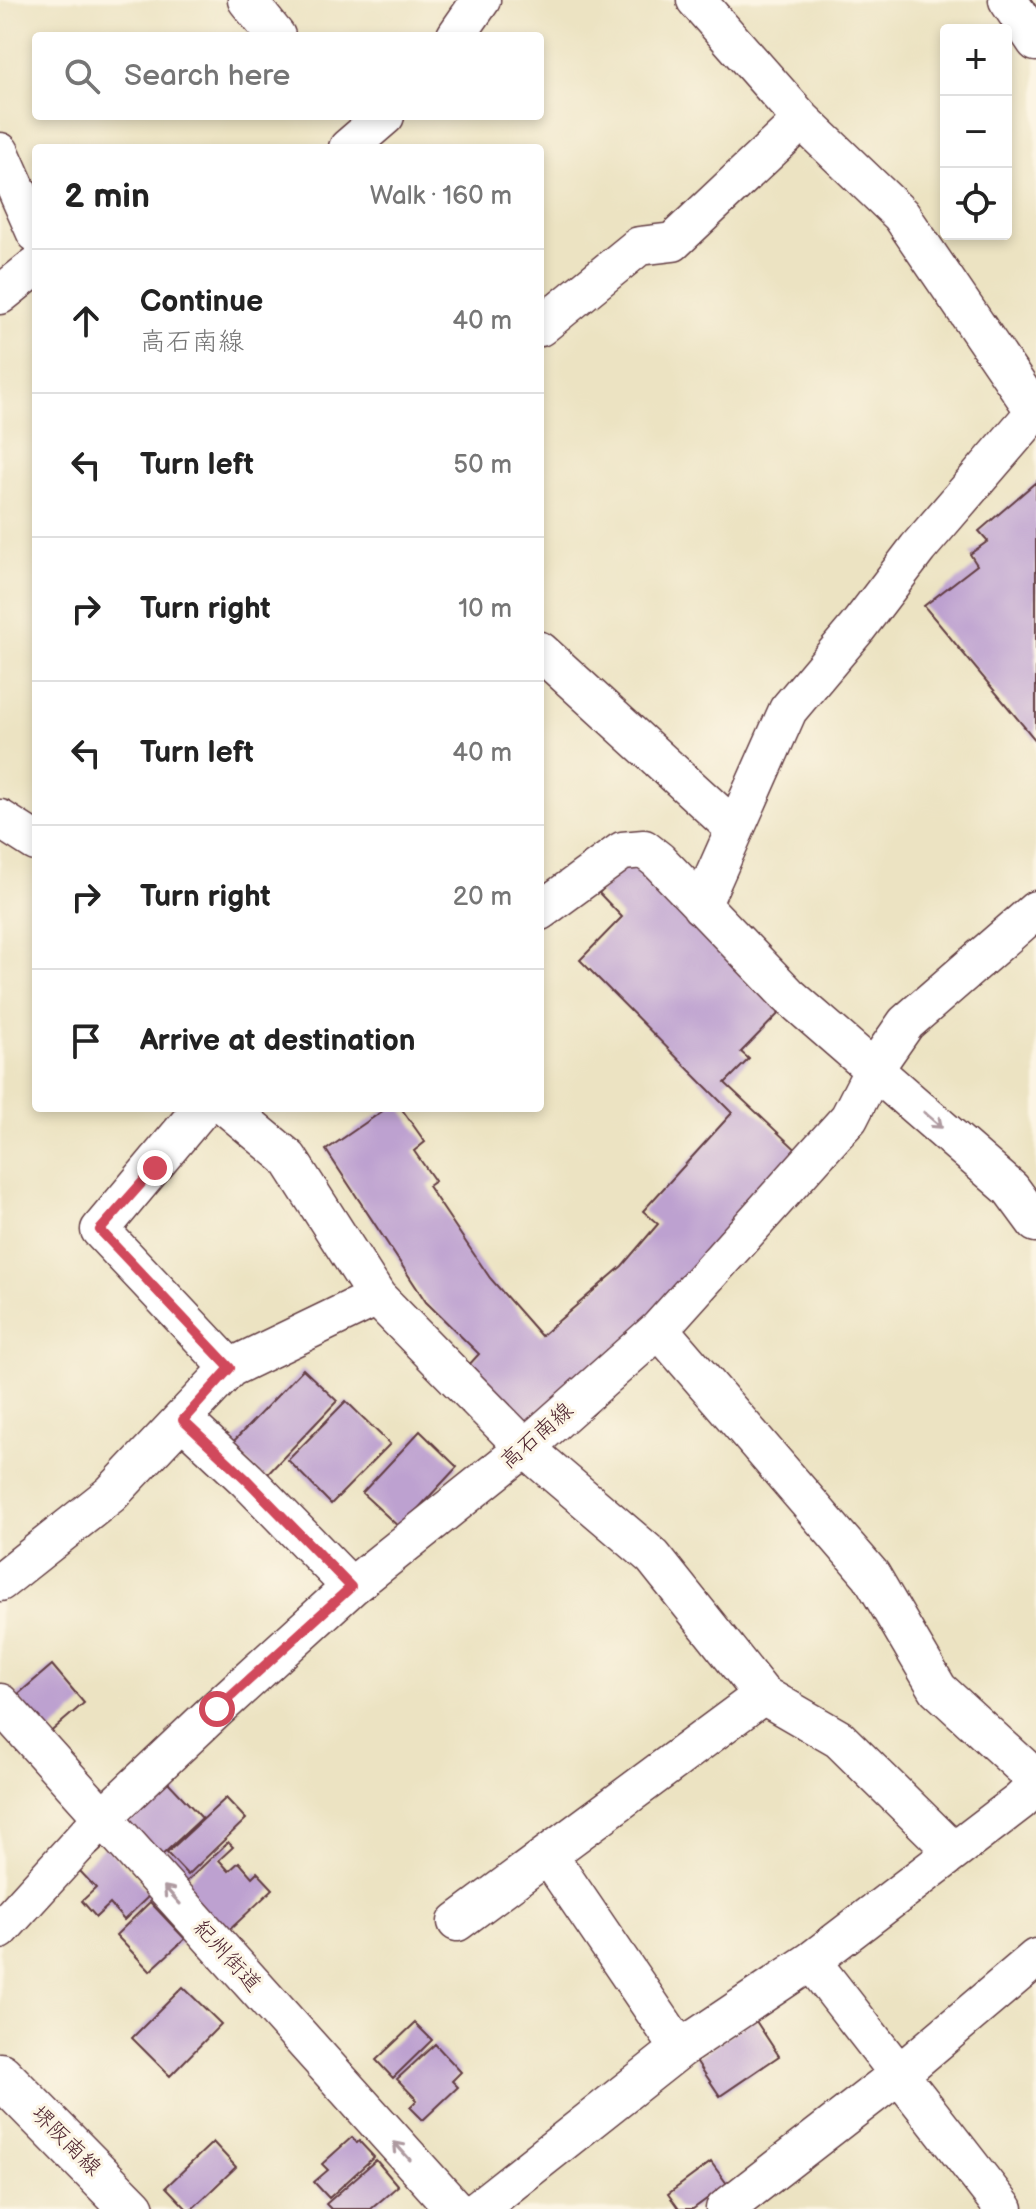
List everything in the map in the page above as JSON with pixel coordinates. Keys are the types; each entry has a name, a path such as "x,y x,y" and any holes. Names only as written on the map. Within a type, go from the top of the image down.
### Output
{"main road":[{"name":"堺阪南線","path":"0,2075 132,2209"}],"street":[{"path":"247,0 273,32"},
{"path":"459,32 481,0"},
{"path":"696,0 802,120 901,215 1036,412 918,548 857,628 788,710 701,906"},
{"path":"1008,0 1036,42"},
{"path":"544,324 639,246 673,242 802,120"},
{"path":"0,152 32,224"},
{"path":"0,295 32,269"},
{"path":"544,655 735,829"},
{"path":"0,819 32,839"},
{"path":"544,908 622,851 644,849 788,995 1011,1189 1036,1223"},
{"name":"高石南線","path":"0,1930 102,1818 351,1587 525,1448 659,1329 849,1118 874,1069 906,1023 1036,910"},
{"path":"199,1112 100,1230 230,1368"},
{"path":"233,1112 288,1158 377,1297 525,1448 653,1557 763,1695 839,1739 953,1851"},
{"path":"0,1582 111,1494 230,1368 377,1297"},
{"path":"478,2209 680,2049 811,1961 953,1851 1032,1797 938,1689 871,1575 659,1329"},
{"path":"183,1420 247,1480 351,1587"},
{"path":"457,1922 763,1695"},
{"name":"紀州街道","path":"0,1703 455,2209"},
{"path":"548,1855 680,2049"},
{"path":"725,2209 899,2074 1036,1958"},
{"path":"811,1961 1004,2209"}],"building":[{"path":"1036,482 1036,741 924,606 977,565 970,554 988,541 979,531"},
{"path":"631,860 654,883 660,877 787,1005 741,1052 749,1059 725,1083 805,1158 679,1295 525,1428 467,1367 479,1354 426,1302 326,1150 381,1112 404,1112 425,1142 414,1151 435,1181 428,1186 490,1278 541,1336 622,1266 658,1224 643,1211 732,1113 580,960 622,917 599,893"},
{"path":"303,1369 337,1401 264,1478 230,1445"},
{"path":"346,1401 390,1444 331,1504 288,1460"},
{"path":"420,1431 457,1467 400,1528 362,1493"},
{"path":"52,1665 84,1703 47,1735 16,1696"},
{"path":"166,1780 202,1818 159,1858 124,1821"},
{"path":"226,1798 246,1819 188,1875 167,1853"},
{"path":"228,1842 233,1847 219,1860 229,1871 239,1862 252,1877 257,1872 273,1889 225,1934 181,1887"},
{"path":"105,1846 150,1895 124,1920 110,1904 96,1917 82,1901 96,1888 79,1870"},
{"path":"150,1902 185,1939 150,1971 116,1935"},
{"path":"183,1987 221,2024 170,2076 132,2038"},
{"path":"754,2018 779,2056 720,2096 695,2059"},
{"path":"415,2023 432,2040 393,2078 376,2060"},
{"path":"435,2044 461,2072 452,2081 458,2087 423,2120 410,2107 417,2100 397,2079"},
{"path":"352,2137 374,2157 329,2198 314,2182 328,2170 322,2164"},
{"path":"213,2142 236,2167 192,2209 187,2209 166,2187"},
{"path":"376,2160 398,2186 371,2209 331,2209 326,2204"},
{"path":"711,2162 727,2184 693,2209 679,2209 668,2194"}],"route":[{"path":"155,1168 100,1230 230,1368 183,1420 247,1480 351,1587 217,1709"}]}
